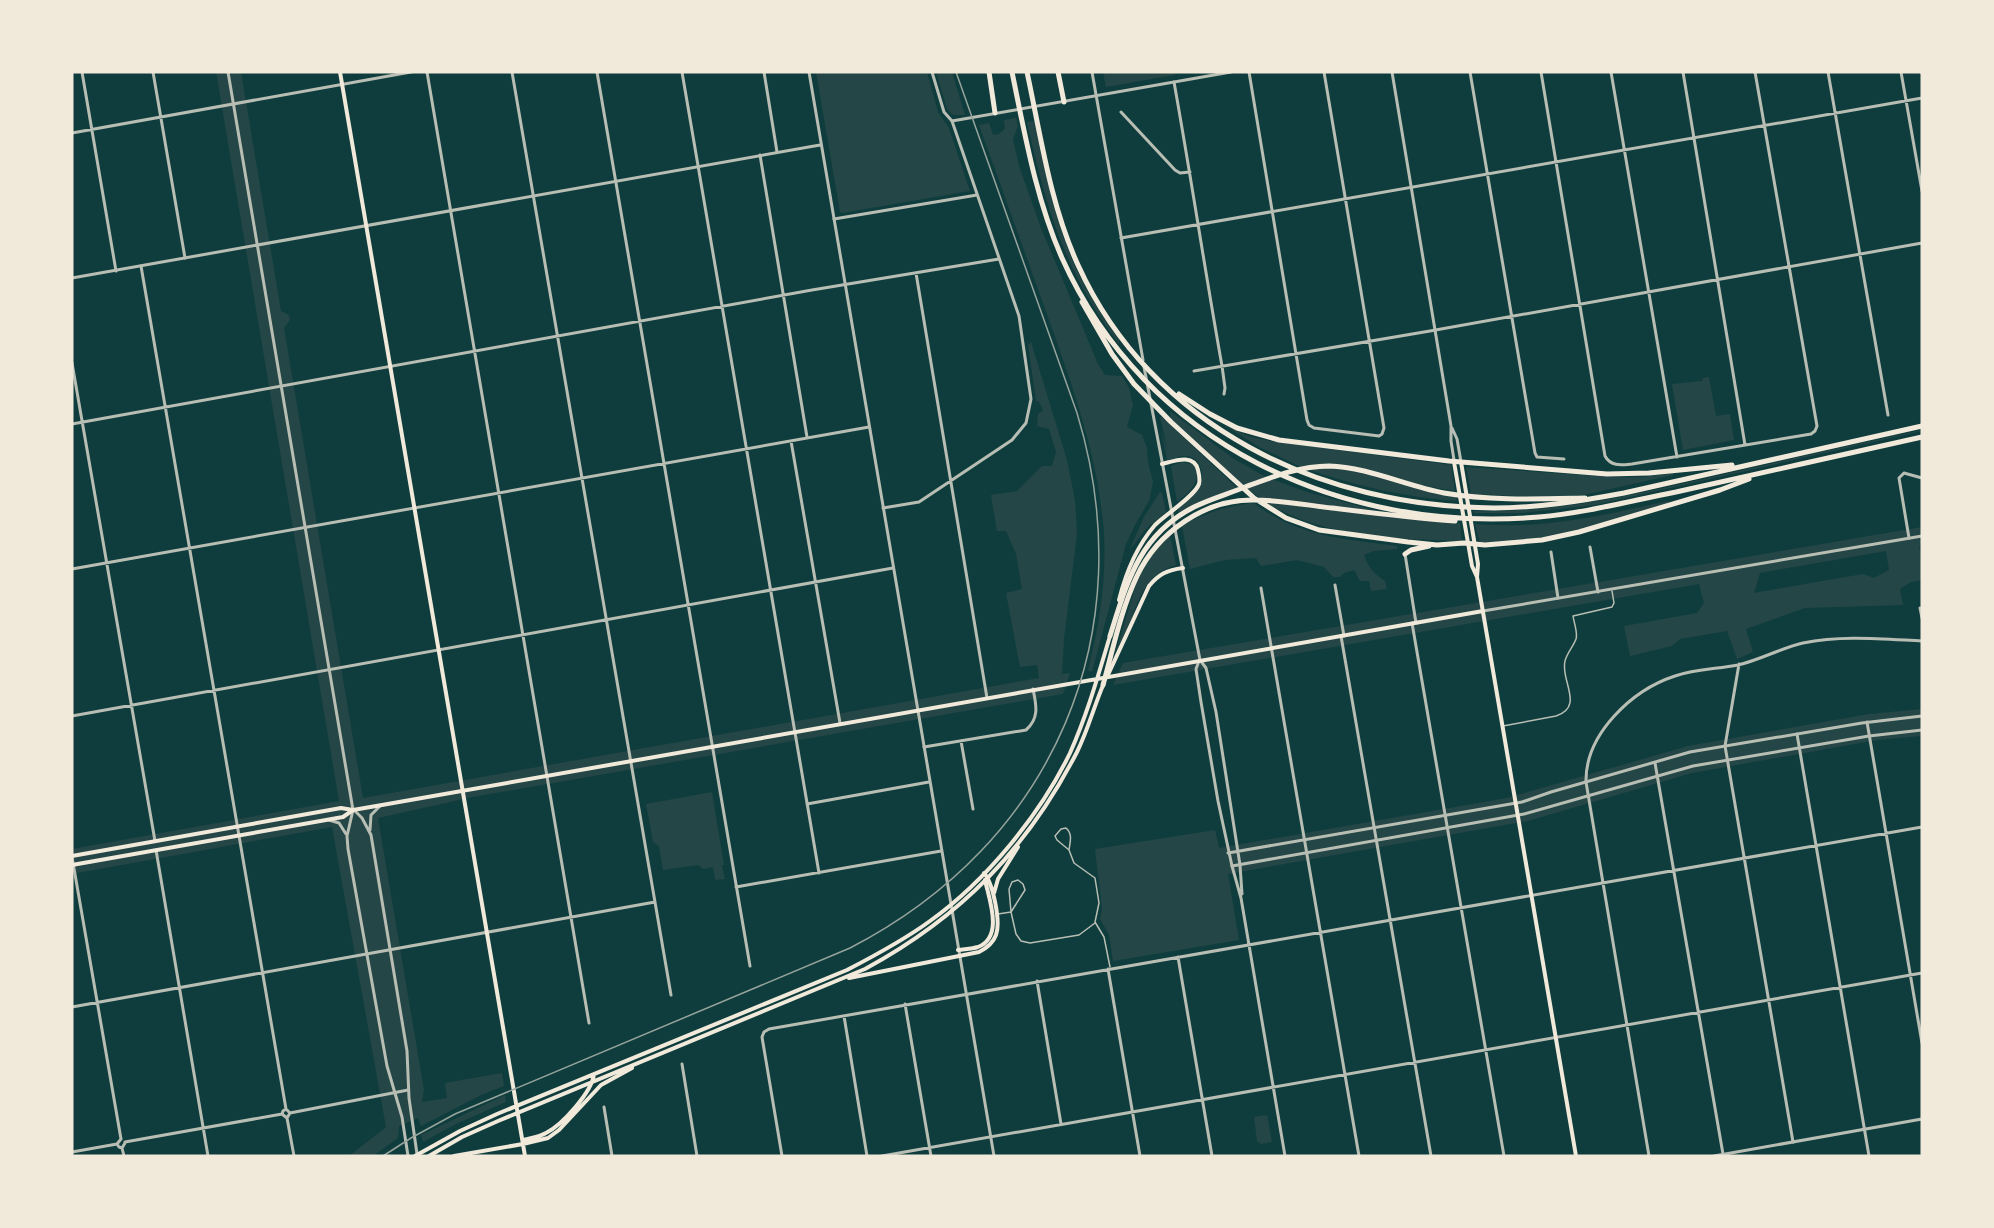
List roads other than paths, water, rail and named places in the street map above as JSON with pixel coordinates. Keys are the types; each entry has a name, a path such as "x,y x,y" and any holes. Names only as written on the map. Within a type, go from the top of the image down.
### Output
{"highway":[{"path":"989,72 995,113"},
{"path":"1012,72 1045,214 1085,310 1103,341 1124,371 1171,422 1227,476 1259,502 1286,518 1319,530 1407,542 1437,545 1516,543 1567,535 1720,490 1767,472"},
{"path":"1027,72 1053,194 1068,240 1093,294 1117,330 1164,385 1219,430 1267,458 1325,481 1386,497 1452,506 1534,507 1602,497 1922,426"},
{"path":"1058,72 1064,102"},
{"path":"1073,281 1093,316 1141,377 1206,434 1253,462 1306,485 1352,500 1405,511 1452,517 1519,518"},
{"path":"1164,385 1223,422 1279,440 1458,462 1629,474 1749,465"},
{"path":"1102,685 1127,603 1142,567 1169,533 1207,509 1253,500 1438,520 1490,522 1561,515 1598,509 1922,437"},
{"path":"1110,636 1131,572 1149,543 1164,527 1193,508 1279,475 1305,468 1331,466 1437,491 1476,497 1534,499 1602,497"},
{"path":"1405,557 1411,550 1437,545"}],"main road":[{"path":"340,72 525,1156"},
{"path":"416,1156 460,1131 847,969 887,949 930,922 950,906 984,873 1029,820 1051,787 1069,754 1090,701 1127,571 1138,548 1157,524 1199,484 1198,469 1193,462 1183,459 1162,464"},
{"path":"1458,462 1456,477 1467,535 1478,564 1477,577 1576,1156"},
{"path":"1458,462 1463,477 1473,535 1472,544"},
{"path":"429,1156 471,1133 840,980 889,955 933,927 987,880 1006,860 1052,798 1078,750 1102,685 1119,654 1149,586 1158,576 1168,570 1183,568"},
{"path":"72,856 341,808 353,810 382,805 1483,611"},
{"path":"73,865 343,817 353,810"},
{"path":"993,897 998,879 1025,835"},
{"path":"958,950 977,947 987,941 993,930 993,897 984,873"},
{"path":"840,980 979,952 991,944 997,931 987,880"},
{"path":"454,1156 543,1140 554,1135 601,1085 642,1062"},
{"path":"523,1142 547,1133 555,1127 590,1090 594,1074"}],"street":[{"path":"82,72 116,271"},
{"path":"153,72 185,258"},
{"path":"228,72 353,810 347,836"},
{"path":"72,133 411,72"},
{"path":"427,72 589,1023"},
{"path":"512,72 671,995"},
{"path":"597,72 750,966"},
{"path":"682,72 819,873"},
{"path":"764,72 777,152"},
{"path":"809,72 994,1156"},
{"path":"883,508 919,502 1012,440 1022,429 1030,412 1031,399 1019,316 952,121 944,112 932,72"},
{"path":"1092,72 1167,493 1200,660 1206,668 1216,712 1239,851 1241,898"},
{"path":"952,121 1231,72"},
{"path":"1249,72 1309,425 1314,428 1376,436 1382,434 1384,428 1324,72"},
{"path":"1392,72 1436,330 1451,426 1450,441 1458,462"},
{"path":"1470,72 1535,453 1537,457 1564,459"},
{"path":"1541,72 1605,456 1608,461 1621,465 1811,434 1817,426 1755,72"},
{"path":"1611,72 1677,457"},
{"path":"1683,72 1746,445"},
{"path":"1828,72 1888,415"},
{"path":"1901,72 1922,191"},
{"path":"1174,82 1222,366 1224,394"},
{"path":"1121,238 1922,98"},
{"path":"1121,112 1175,170 1190,172"},
{"path":"72,278 821,145"},
{"path":"760,155 807,438"},
{"path":"834,219 978,195"},
{"path":"1194,371 1922,243"},
{"path":"72,424 999,259"},
{"path":"141,266 286,1109 290,1113"},
{"path":"915,273 987,698"},
{"path":"72,363 154,841"},
{"path":"1451,426 1457,439 1458,462"},
{"path":"72,570 869,427"},
{"path":"791,441 840,723"},
{"path":"1909,538 1899,478 1904,473 1922,478"},
{"path":"1483,611 1922,536"},
{"path":"1590,547 1598,592"},
{"path":"1551,552 1558,598"},
{"path":"1405,557 1445,815 1504,1156"},
{"path":"72,716 893,568"},
{"path":"1335,585 1431,1156"},
{"path":"1261,588 1359,1156"},
{"path":"1920,608 1922,618"},
{"path":"1649,1156 1586,782 1586,772 1598,739 1630,700 1653,685 1677,675 1739,664 1784,648 1818,640 1854,638 1922,641"},
{"path":"1200,660 1196,669 1228,853 1241,898 1285,1156"},
{"path":"1739,664 1725,746 1792,1142"},
{"path":"924,747 1026,730 1032,724 1036,712 1033,689"},
{"path":"1228,853 1516,803 1690,752 1867,722 1922,716"},
{"path":"1867,722 1922,1043"},
{"path":"1232,866 1518,815 1693,766 1869,736 1922,730"},
{"path":"1797,734 1869,1156"},
{"path":"961,741 973,809"},
{"path":"1655,763 1723,1154"},
{"path":"807,804 930,782"},
{"path":"382,805 371,815 371,835 407,1051 408,1090 416,1156"},
{"path":"353,810 362,818 371,835"},
{"path":"326,820 339,823 347,836 387,1066 404,1128 408,1156"},
{"path":"782,1156 762,1037 764,1032 772,1028 1922,827"},
{"path":"156,850 208,1156"},
{"path":"736,887 941,851"},
{"path":"72,856 121,1139 125,1142 204,1129 282,1114 286,1109"},
{"path":"72,1006 655,902"},
{"path":"1178,957 1212,1156"},
{"path":"1109,969 1140,1156"},
{"path":"882,1156 1922,973"},
{"path":"1037,981 1061,1124"},
{"path":"905,1005 931,1156"},
{"path":"844,1016 867,1156"},
{"path":"682,1064 697,1156"},
{"path":"287,1118 290,1113 408,1090"},
{"path":"604,1107 612,1156"},
{"path":"282,1114 287,1118 294,1156"},
{"path":"1714,1156 1922,1119"},
{"path":"72,1152 117,1144 121,1139"},
{"path":"124,1156 125,1142"},
{"path":"117,1144 118,1147 123,1148"}],"lane":[{"path":"1503,726 1564,713 1569,708 1570,698 1564,662 1577,637 1573,616 1612,607 1614,603 1612,589"},
{"path":"994,915 1011,912 1025,890 1023,884 1018,880 1011,882 1009,889 1011,912 1016,934 1021,940 1030,943 1079,935 1095,922 1099,903 1095,878 1074,863 1069,850 1055,836 1061,829 1066,828 1070,831 1069,850"},
{"path":"1095,922 1104,937 1109,969"}],"railway":[{"path":"383,1156 455,1114 850,948 921,904 981,851 1029,791 1065,724 1088,651 1098,575 1095,495 1077,413 956,72"}]}
